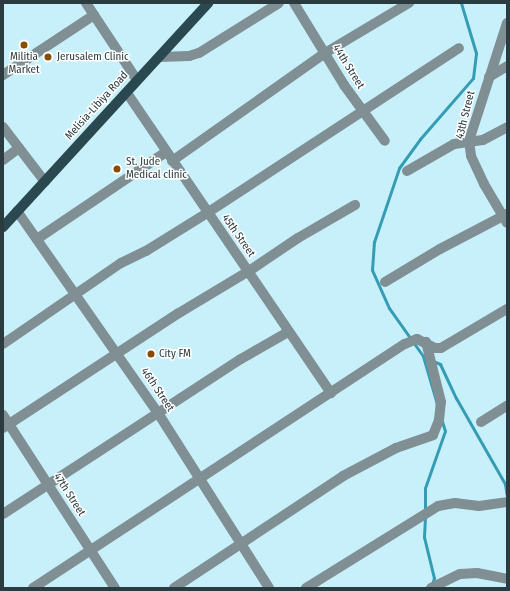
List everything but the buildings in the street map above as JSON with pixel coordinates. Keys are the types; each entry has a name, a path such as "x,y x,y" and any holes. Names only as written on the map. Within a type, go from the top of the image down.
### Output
{"main road":[{"name":"Melisia-Libiya Road","path":"3,227 208,3"}],"street":[{"path":"86,3 137,80"},
{"path":"160,57 189,56 199,53 279,3"},
{"name":"44th Street","path":"294,3 364,112 385,140"},
{"path":"37,239 169,156 325,53 409,3"},
{"path":"3,75 94,15"},
{"name":"43th Street","path":"505,218 471,156 469,141 507,23"},
{"path":"3,344 121,263 146,251 364,112 459,48"},
{"path":"489,77 507,66"},
{"name":"45th Street","path":"127,93 207,212 249,271 288,332 331,393"},
{"path":"3,127 45,182"},
{"path":"407,171 454,144 483,140 507,127"},
{"path":"3,160 19,148"},
{"path":"5,422 118,355 179,313 249,271 298,238 355,205"},
{"name":"46th Street","path":"17,211 158,413 269,588"},
{"path":"385,282 505,218"},
{"path":"33,588 405,344 416,339 426,342 435,348 441,348 507,309"},
{"path":"3,514 158,413 288,332"},
{"path":"174,588 240,542 376,457 433,435 439,420 441,402 426,342"},
{"path":"481,422 507,406"},
{"name":"47th Street","path":"5,422 48,484 115,588"},
{"path":"306,588 438,506 455,503 479,506 507,502"},
{"path":"432,588 460,574 477,573 507,579"}],"waterway":[{"path":"437,404 423,356 389,308 372,270 374,242 399,168 420,139 473,78 476,53 461,3"},
{"path":"433,361 440,364 456,398 505,484 507,496"},
{"path":"425,512 425,488 445,431 442,421"},
{"path":"425,517 424,537 434,578 432,584"}],"place":[{"name":"Militia Market","path":"24,45"},
{"name":"Jerusalem Clinic","path":"48,57"},
{"name":"St. Jude Medical clinic","path":"117,169"},
{"name":"City FM","path":"151,354"}]}
